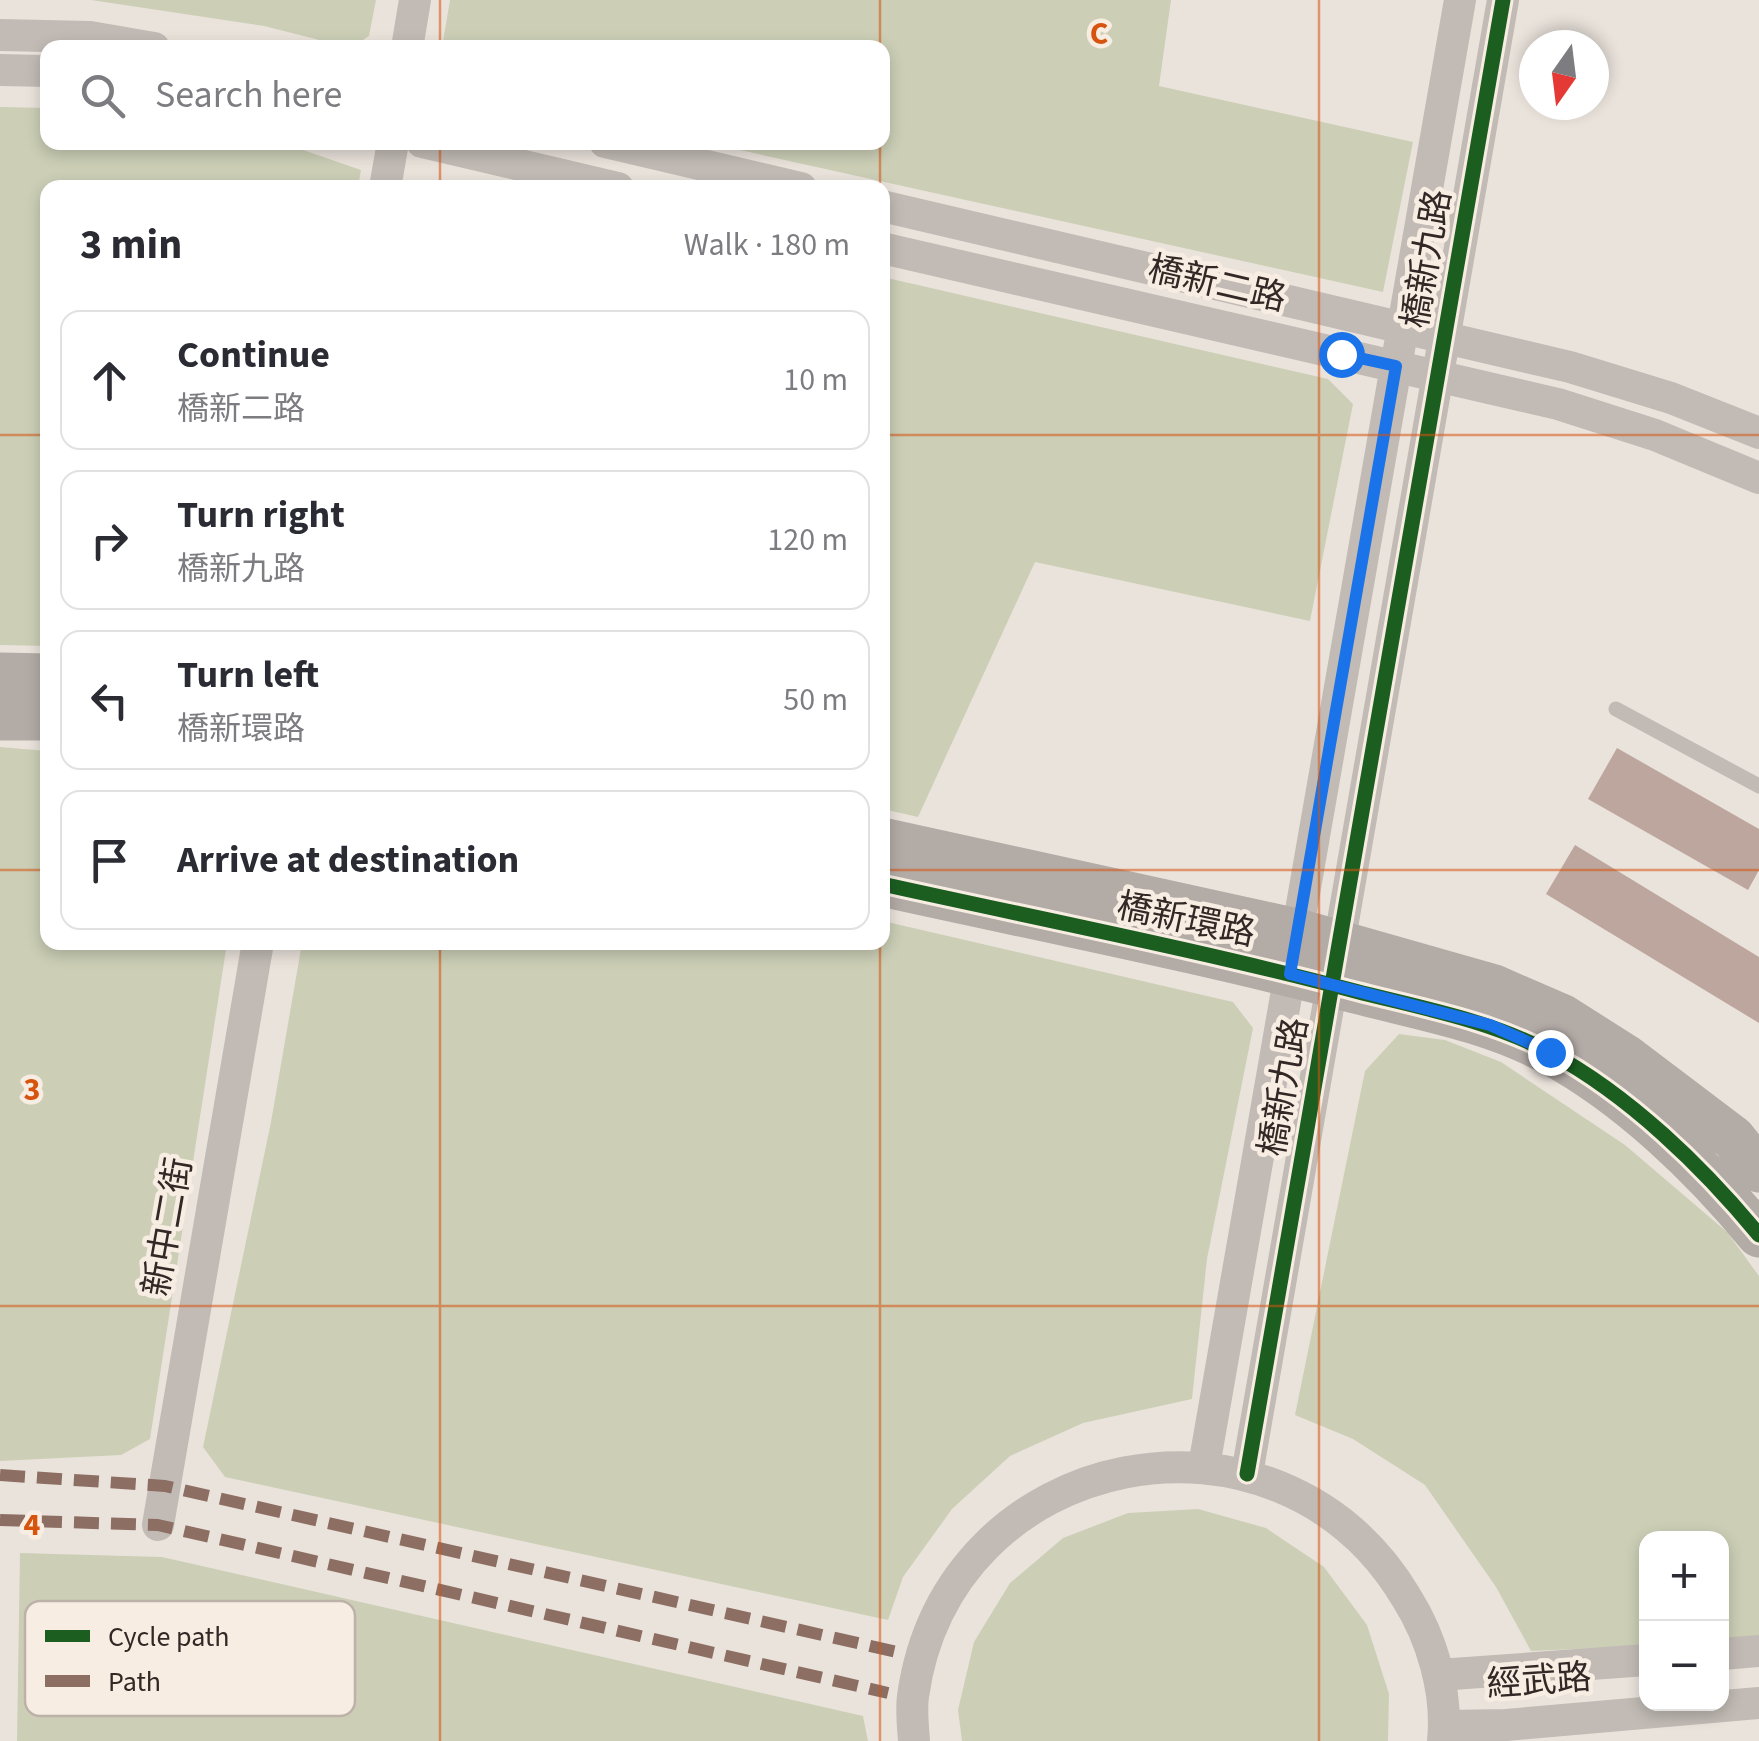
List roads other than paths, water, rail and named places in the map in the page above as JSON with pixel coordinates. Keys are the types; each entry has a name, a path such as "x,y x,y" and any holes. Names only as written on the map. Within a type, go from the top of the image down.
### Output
{"street":[{"path":"408,40 415,0"},
{"name":"橋新九路","path":"1248,1474 1396,366 1460,0"},
{"name":"橋新九路","path":"1204,1466 1438,374 1502,0"},
{"path":"0,35 90,36 111,40"},
{"path":"0,70 40,71"},
{"path":"386,180 391,150"},
{"path":"456,150 584,180"},
{"path":"639,150 767,180"},
{"name":"橋新二路","path":"890,208 1570,367 1671,398 1759,433"},
{"name":"橋新二路","path":"890,250 1558,404 1639,430 1759,478"},
{"path":"0,675 40,676"},
{"path":"0,718 40,718"},
{"name":"橋新環路","path":"890,842 1315,958 1550,1052 1607,1089 1716,1182 1759,1236"},
{"name":"橋新環路","path":"890,885 1494,987 1563,1017 1626,1057 1733,1138 1759,1170"},
{"name":"新中二街","path":"158,1525 257,950"},
{"path":"914,1741 913,1699 921,1656 945,1600 982,1550 1028,1510 1083,1482 1142,1467 1204,1466 1248,1474 1302,1495 1350,1528 1390,1570 1420,1620 1439,1675 1444,1734"},
{"path":"1729,1653 1759,1650"},
{"name":"經武路","path":"1439,1675 1639,1661"},
{"name":"經武路","path":"1444,1734 1506,1724 1759,1703"}],"lane":[{"path":"1616,709 1759,786"}]}
